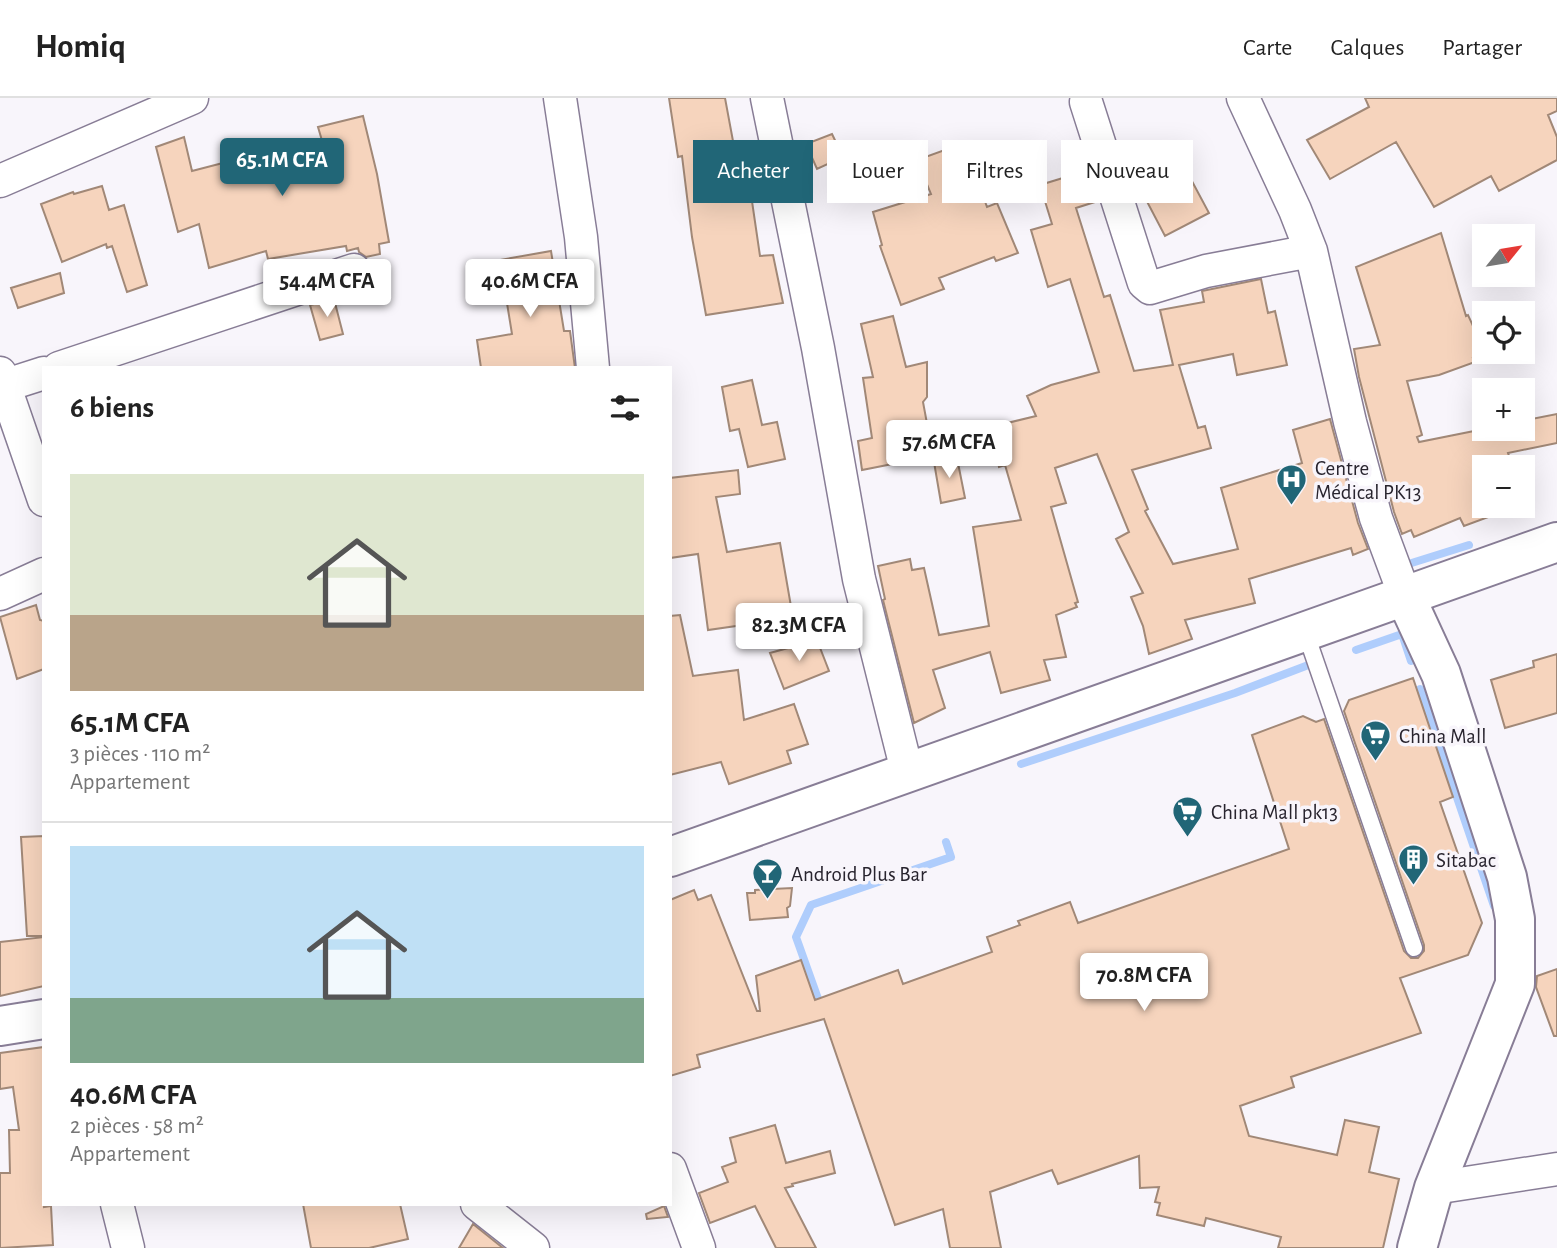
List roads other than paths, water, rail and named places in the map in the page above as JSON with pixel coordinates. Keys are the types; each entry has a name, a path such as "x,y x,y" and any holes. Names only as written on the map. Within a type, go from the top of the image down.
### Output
{"main road":[{"path":"672,856 1557,542"},
{"path":"1405,596 1441,674 1507,877 1515,919 1515,984 1434,1188 1418,1248"},
{"path":"0,1026 42,1019"}],"street":[{"path":"0,181 192,98"},
{"path":"560,98 581,237 593,366"},
{"path":"767,98 818,348 859,579 907,771"},
{"path":"1243,98 1311,251 1356,446 1376,518 1405,596"},
{"path":"1086,102 1144,283 1150,288 1206,271 1311,251"},
{"path":"65,366 354,270"},
{"path":"42,373 1,382 42,495"},
{"path":"0,594 42,575"},
{"path":"1434,1188 1557,1169"},
{"path":"672,1174 699,1248"},
{"path":"118,1206 128,1248"},
{"path":"480,1206 533,1248"}],"lane":[{"path":"1305,631 1414,948"}],"waterway":[{"path":"1402,566 1469,545"},
{"path":"1356,650 1402,634 1411,661"},
{"path":"1021,764 1235,693 1311,664"},
{"path":"1420,689 1494,906"},
{"path":"821,1007 796,937 811,905 951,857 946,842"}],"place":[{"name":"Centre Médical PK13","path":"1292,507"},
{"name":"China Mall","path":"1376,763"},
{"name":"China Mall pk13","path":"1188,839"},
{"name":"Sitabac","path":"1413,887"},
{"name":"Android Plus Bar","path":"768,901"}]}
